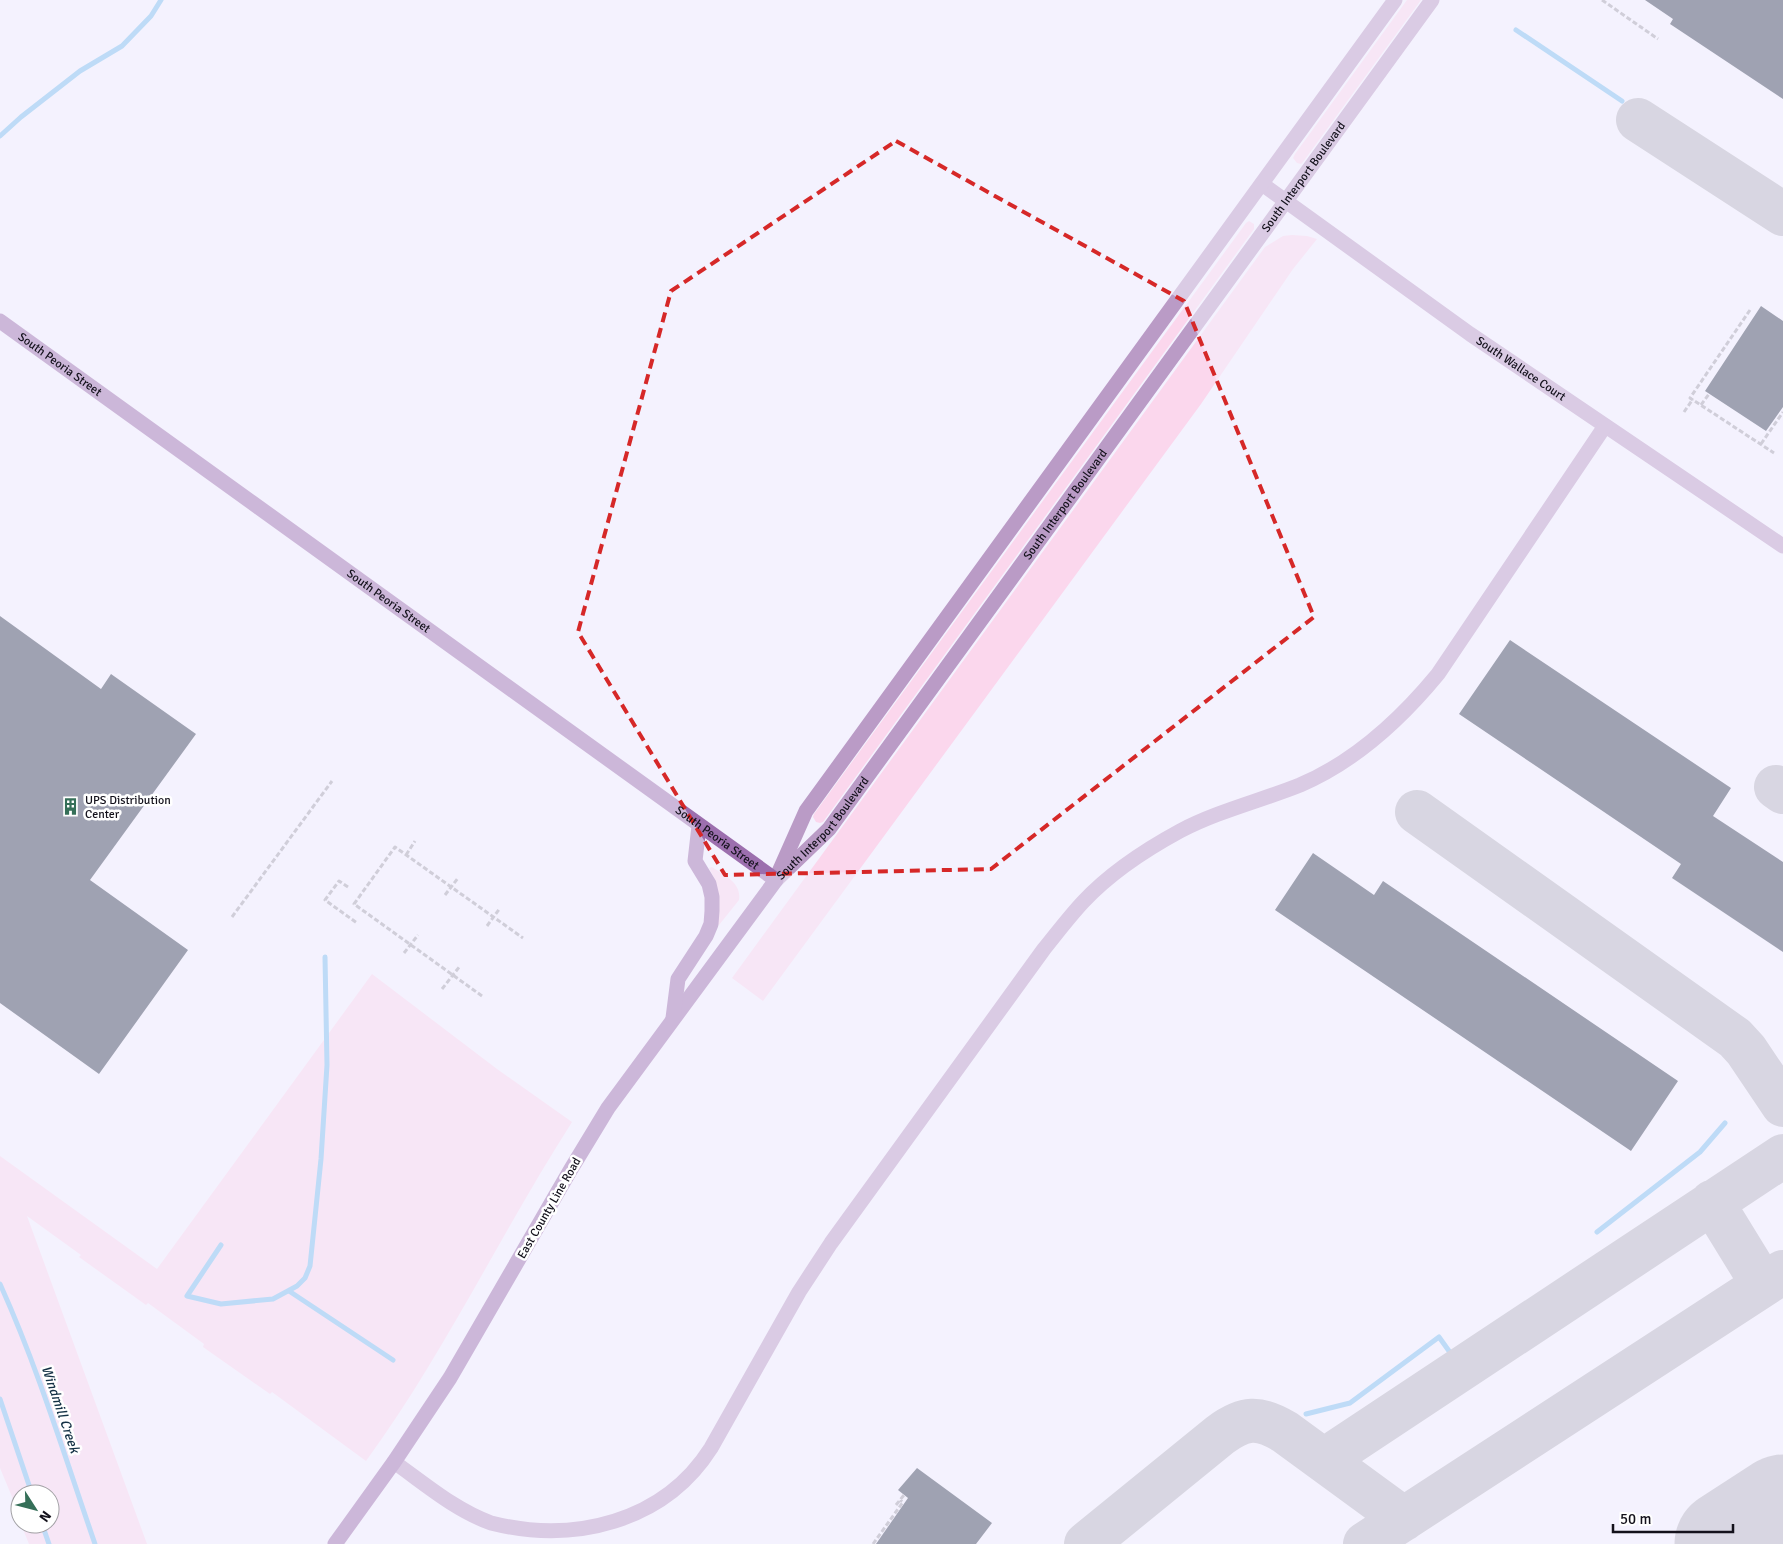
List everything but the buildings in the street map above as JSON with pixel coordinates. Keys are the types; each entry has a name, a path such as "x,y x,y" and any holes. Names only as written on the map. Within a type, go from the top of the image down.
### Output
{"main road":[{"name":"South Peoria Street","path":"0,321 776,880"},
{"path":"672,1020 678,979 700,946 711,924 712,897 708,884 695,861 699,826"},
{"name":"East County Line Road","path":"335,1544 430,1410 473,1341 608,1108 776,880"}],"street":[{"name":"South Interport Boulevard","path":"776,880 806,811 1395,0"},
{"name":"South Interport Boulevard","path":"776,880 829,829 1432,0"},
{"name":"South Wallace Court","path":"1262,184 1470,334 1783,546"},
{"path":"394,1462 432,1490 472,1515 511,1530 545,1535 586,1532 617,1524 656,1506 681,1486 702,1462 711,1448 799,1292 831,1243 1044,949 1082,903 1115,874 1162,841 1222,812 1302,784 1344,760 1384,730 1421,695 1438,674 1605,426"}],"path":[{"path":"1602,0 1658,38"},
{"path":"1750,310 1690,398 1774,453"},
{"path":"1716,360 1722,363"},
{"path":"1701,405 1709,394"},
{"path":"1684,412 1693,399"},
{"path":"1761,444 1783,412"},
{"path":"232,917 332,781"},
{"path":"406,855 415,841"},
{"path":"482,996 354,904 395,847 523,938"},
{"path":"446,895 458,878"},
{"path":"348,887 339,881 326,900 357,923"},
{"path":"488,926 500,908"},
{"path":"404,953 418,935"},
{"path":"442,989 460,966"},
{"path":"896,1504 904,1495"},
{"path":"873,1544 903,1502 900,1500"}],"highlighted area":[{"path":"896,141 1184,301 1314,617 991,869 725,875 578,632 671,291"}],"shaded area":[{"path":"1407,0 1421,0 1303,162 1301,164 1297,163 1293,158 1295,154"},
{"path":"1249,221 1254,224 1254,229 823,822 816,822 813,817 814,814"},
{"path":"1292,235 1317,239 1293,269 1201,404 763,1001 732,978 1265,247 1283,236"},
{"path":"712,867 727,876 735,884 739,894 739,900 719,925 717,924 714,878 709,868"},
{"path":"372,974 497,1069 572,1122 421,1379 366,1461 272,1392 270,1394 203,1347 204,1344 148,1303 146,1305 79,1257 81,1255 27,1216 147,1544 29,1544 25,1534 60,1534 60,1484 10,1484 10,1492 0,1468 0,1156 157,1269"}],"waterway":[{"path":"0,136 21,117 80,71 122,46 151,16 161,0"},
{"path":"1516,30 1622,101"},
{"path":"221,1245 187,1296 221,1304 273,1299 297,1286 305,1278 310,1266 321,1159 327,1065 325,957"},
{"path":"1597,1232 1700,1152 1725,1123"},
{"name":"Windmill Creek","path":"0,1284 39,1380 95,1544"},
{"path":"289,1291 393,1360"},
{"path":"1306,1414 1350,1403 1439,1337 1449,1351"},
{"path":"0,1399 29,1484"},
{"path":"46,1534 49,1544"}],"taxiway":[{"path":"1638,120 1783,214"},
{"path":"1776,787 1783,792"},
{"path":"1417,812 1735,1038 1746,1050 1783,1105"},
{"path":"1324,1460 1783,1156"},
{"path":"1712,1202 1763,1285"},
{"path":"1365,1544 1783,1272"},
{"path":"1086,1544 1220,1435 1237,1425 1252,1421 1267,1423 1285,1432 1404,1519"}],"runway":[{"path":"1729,1544 1783,1509"}],"place":[{"name":"UPS Distribution Center","path":"71,807"}]}
